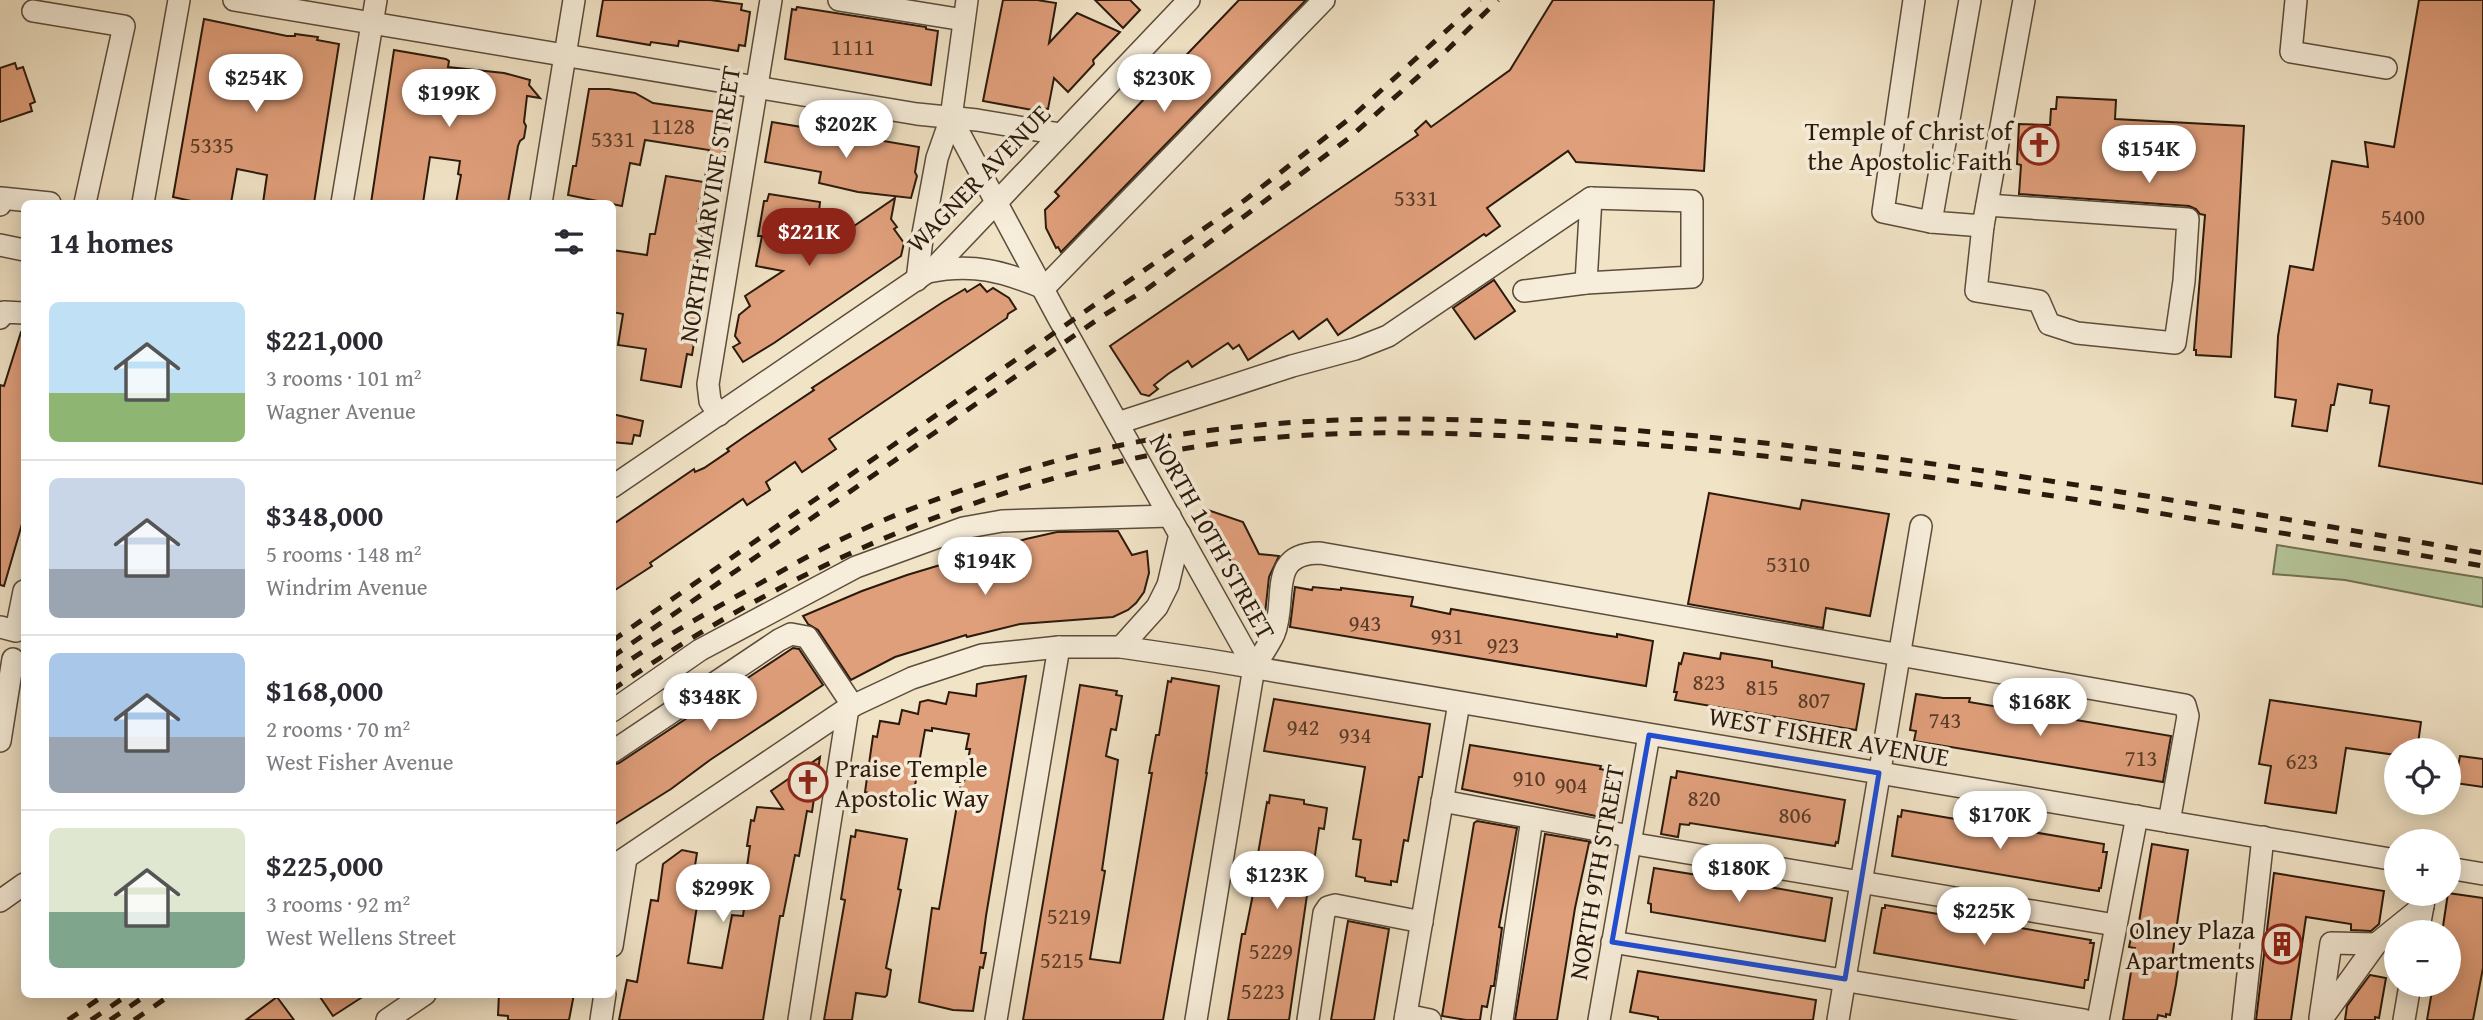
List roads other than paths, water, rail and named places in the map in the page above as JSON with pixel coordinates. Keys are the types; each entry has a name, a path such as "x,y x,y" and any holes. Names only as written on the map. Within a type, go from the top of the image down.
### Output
{"street":[{"path":"145,200 178,0"},
{"path":"234,0 757,87 1060,134"},
{"path":"342,200 376,0"},
{"path":"541,200 575,0"},
{"name":"NORTH MARVINE STREET","path":"719,415 710,401 708,384 771,0"},
{"path":"839,0 966,10 951,118 937,158 922,239 923,276 958,268 986,269 1044,288 1324,0"},
{"path":"1914,0 1883,212 1931,222 1983,226"},
{"path":"1931,222 1970,0"},
{"path":"1987,205 2189,219 2175,343 2077,333 2049,324 2039,301 1976,290 1983,226 2024,0"},
{"path":"2295,0 2291,52 2386,68"},
{"name":"WAGNER AVENUE","path":"616,484 923,276 996,204 1185,1"},
{"path":"33,11 124,26 86,200"},
{"name":"NORTH 10TH STREET","path":"951,118 996,204 1254,667 1196,1020"},
{"path":"0,205 1,198 21,200"},
{"path":"1586,283 1591,198"},
{"path":"1118,422 1292,366 1355,349 1388,336 1591,198 1692,201 1692,276 1586,283 1524,291"},
{"path":"0,245 21,249"},
{"path":"0,318 4,313 21,313"},
{"path":"616,709 700,650 856,567 963,528 1002,521 1175,525 1168,585 1157,607 1121,647"},
{"path":"1838,1020 1921,526"},
{"path":"1254,667 1275,632 1285,569 1291,560 1306,553 1320,553 2185,705 2188,716 2169,822"},
{"path":"0,741 13,663 8,629 21,598"},
{"path":"616,749 779,640 791,634 807,637 850,707 799,1020"},
{"path":"996,1020 1059,647"},
{"name":"WEST FISHER AVENUE","path":"619,862 850,707 912,678 982,655 1059,647 1121,647 1254,667 2384,858"},
{"path":"1430,1020 1405,1018 1459,703"},
{"name":"NORTH 9TH STREET","path":"1599,1020 1649,734"},
{"path":"1442,801 1860,882 2115,925"},
{"path":"2098,1020 2137,816"},
{"path":"1502,1020 1532,818"},
{"path":"2243,1020 2253,836"},
{"path":"616,898 619,862"},
{"path":"2461,870 2483,874"},
{"path":"0,901 21,886"},
{"path":"1308,1020 1324,913 1328,907 1335,905 1422,922"},
{"path":"2321,1020 2375,944 2417,906"},
{"path":"1612,942 2084,1020"},
{"path":"2321,1020 2330,943 2375,944"},
{"path":"2404,1020 2408,997"},
{"path":"397,1018 420,998"},
{"path":"601,1020 604,998"}],"railway":[{"path":"616,638 1245,200 1353,116 1480,0"},
{"path":"616,654 1101,317 1147,289 1349,138 1439,58 1498,0"},
{"path":"616,669 689,623 822,549 884,520 951,494 1086,453 1159,438 1306,422 1380,419 1529,423 1777,444 2081,486 2483,553"},
{"path":"616,687 743,608 879,540 950,512 1095,467 1171,451 1277,437 1438,433 1598,441 1743,454 1960,482 2483,566"},
{"path":"68,1020 100,998"},
{"path":"91,1020 123,998"},
{"path":"110,1020 142,998"},
{"path":"134,1020 166,998"}],"place":[{"name":"Temple of Christ of the Apostolic Faith","path":"2039,145"},
{"name":"Praise Temple Apostolic Way","path":"808,782"},
{"name":"Olney Plaza Apartments","path":"2282,944"}]}
